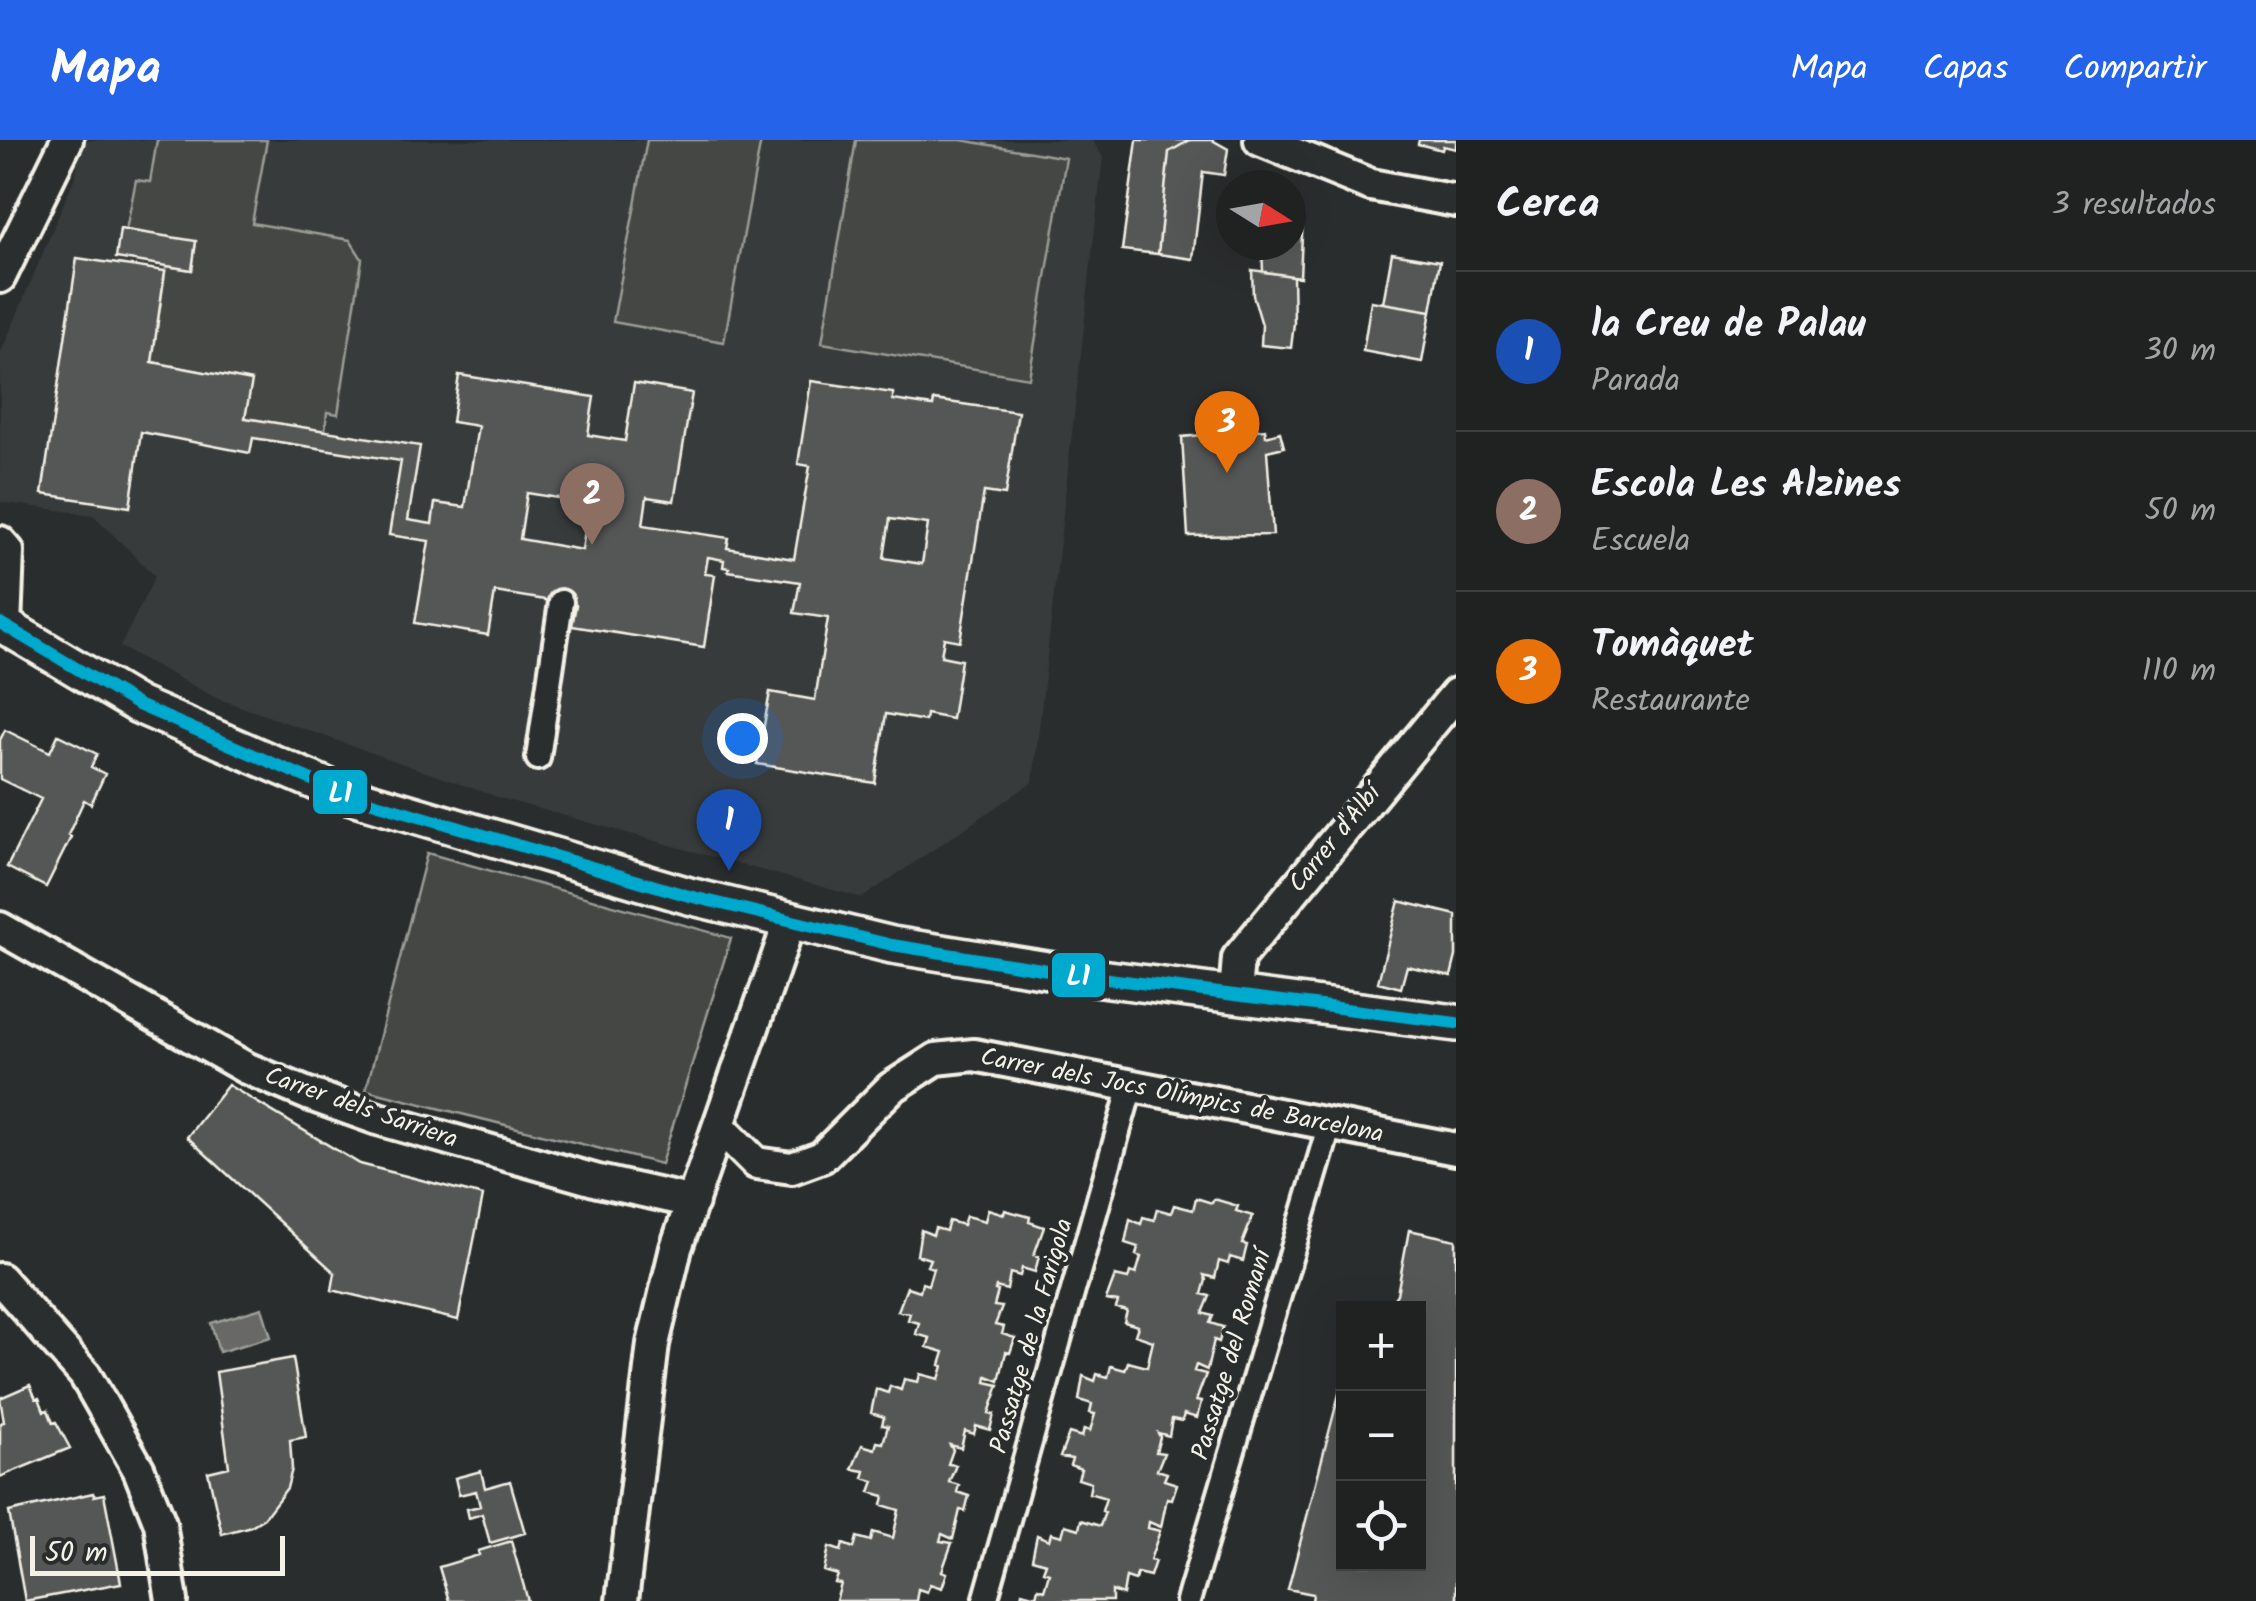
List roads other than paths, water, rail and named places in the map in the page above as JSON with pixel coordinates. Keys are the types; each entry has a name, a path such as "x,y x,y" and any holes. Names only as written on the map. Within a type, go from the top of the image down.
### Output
{"street":[{"path":"0,277 67,140"},
{"path":"1260,140 1371,186 1456,200"},
{"path":"0,542 8,551 2,624 138,704 342,793 688,896 892,945 1085,976 1456,1023"},
{"path":"538,758 561,602"},
{"name":"Carrer d'Albí","path":"1236,994 1238,958 1456,694"},
{"path":"622,1601 654,1344 676,1248 790,921"},
{"name":"Carrer dels Sarriera","path":"0,928 246,1068 308,1094 414,1130 598,1181 693,1202"},
{"name":"Carrer dels Jocs Olímpics de Barcelona","path":"720,1127 756,1163 792,1168 822,1157 891,1088 936,1059 974,1055 1456,1149"},
{"name":"Passatge de la Farigola","path":"985,1601 1131,1086"},
{"name":"Passatge del Romaní","path":"1188,1601 1330,1124"},
{"path":"0,1278 85,1375 139,1470 160,1523 172,1601"}],"place":[{"name":"Tomàquet","path":"1227,473"},
{"name":"Escola Les Alzines","path":"592,545"},
{"name":"la Creu de Palau","path":"729,871"}]}
